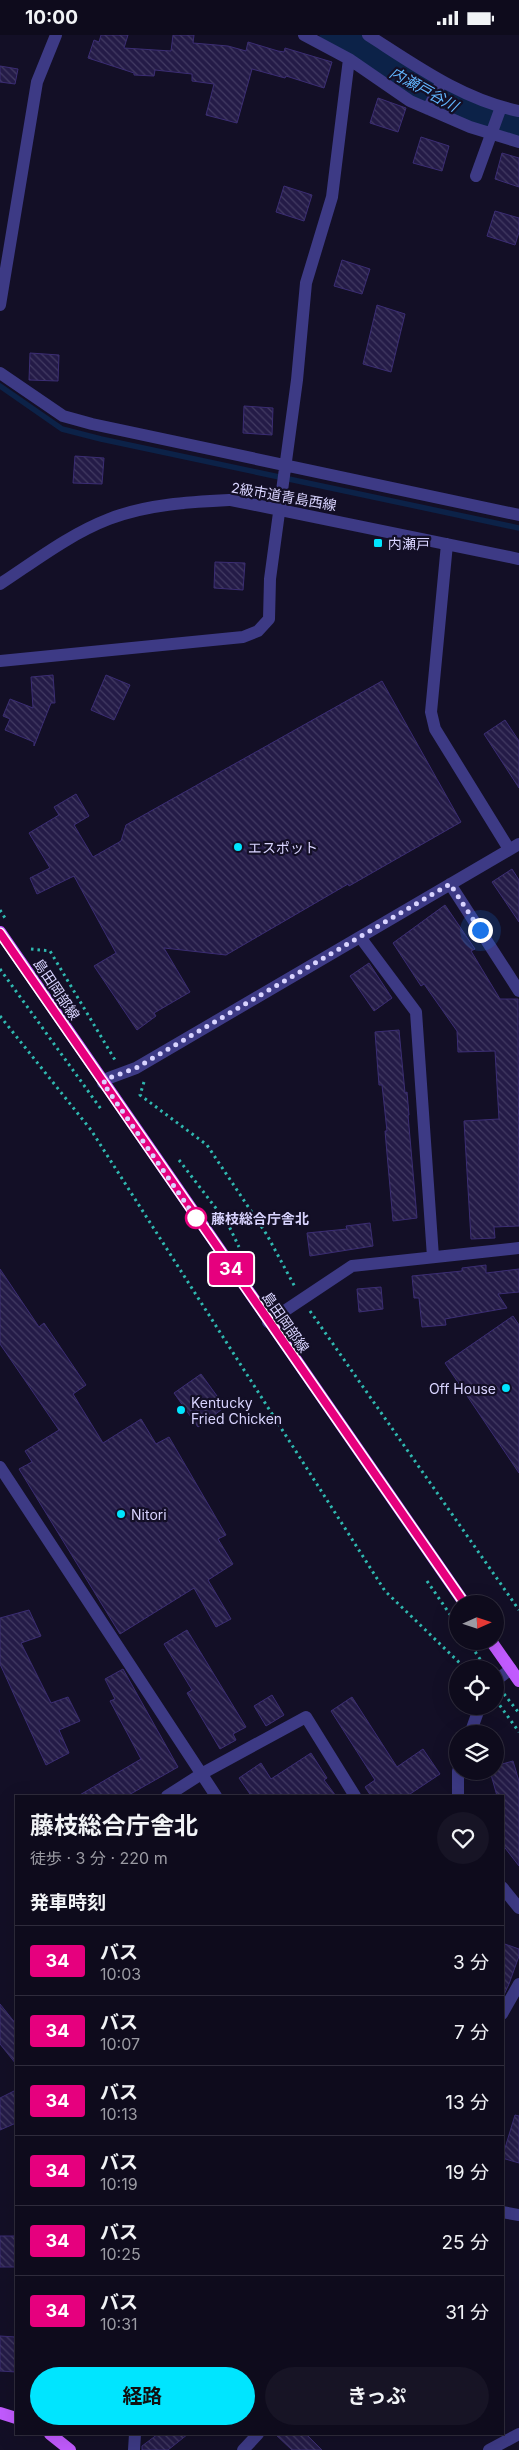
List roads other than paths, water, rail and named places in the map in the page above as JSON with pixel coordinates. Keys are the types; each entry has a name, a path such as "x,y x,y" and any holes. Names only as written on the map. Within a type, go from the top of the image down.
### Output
{"main road":[{"name":"島田岡部線","path":"0,933 268,1323 459,1595"},
{"path":"497,1650 519,1681"},
{"path":"0,2413 15,2418"},
{"path":"51,2435 70,2450"}],"street":[{"path":"0,305 37,82 56,35"},
{"path":"305,35 349,59 410,101 491,134 519,141"},
{"path":"368,35 442,81 470,95 501,107 519,111"},
{"path":"0,661 242,637 258,631 269,619 270,579 281,509 306,283 332,197 349,59"},
{"path":"428,109 442,81"},
{"path":"476,176 501,107"},
{"path":"0,373 63,416 92,424 519,515"},
{"name":"2級市道青島西線","path":"0,584 62,543 110,519 189,502 231,500 519,559"},
{"path":"103,1083 109,1078 136,1068 514,847 435,729 431,712 447,544"},
{"path":"450,884 519,991"},
{"path":"360,937 416,1013 434,1257"},
{"path":"268,1323 352,1266 519,1248"},
{"path":"0,1467 203,1773 215,1795"},
{"path":"504,1676 511,1669"},
{"path":"169,1795 203,1773 306,1717 354,1795"},
{"path":"458,1780 458,1795"},
{"path":"504,1889 519,1908"},
{"path":"504,2010 519,1984"},
{"path":"504,2212 519,2215"},
{"path":"489,2450 519,2434"},
{"path":"134,2450 135,2435"},
{"path":"244,2450 257,2435"}],"waterway":[{"name":"内瀬戸谷川","path":"337,35 417,88 462,110 511,126 519,126"},
{"path":"0,386 62,429 101,439 519,528"}],"place":[{"name":"内瀬戸","path":"378,543"},
{"name":"エスポット","path":"238,847"},
{"name":"藤枝総合庁舎北","path":"196,1218"},
{"name":"Off House","path":"506,1388"},
{"name":"Kentucky Fried Chicken","path":"181,1410"},
{"name":"Nitori","path":"121,1514"}]}
